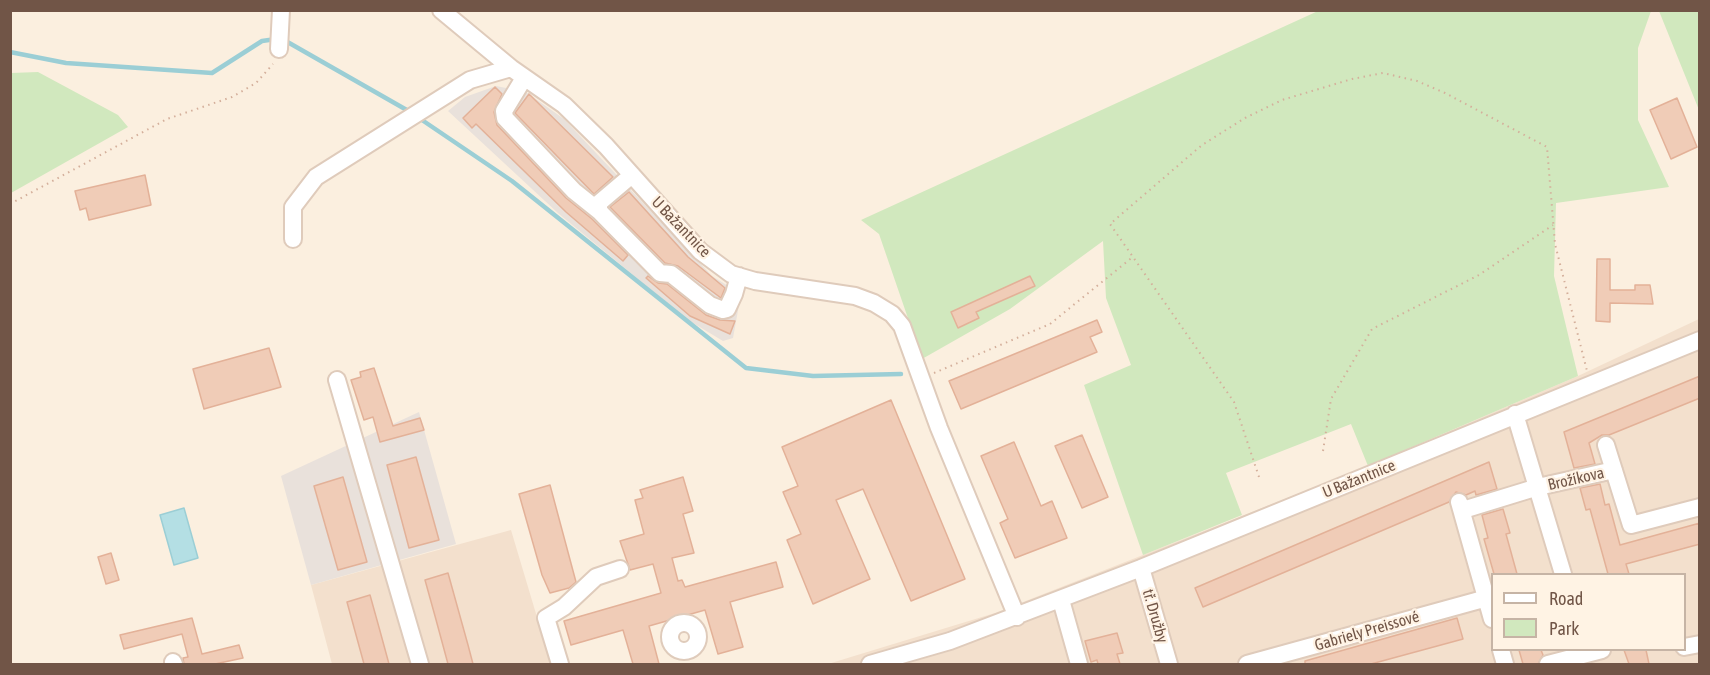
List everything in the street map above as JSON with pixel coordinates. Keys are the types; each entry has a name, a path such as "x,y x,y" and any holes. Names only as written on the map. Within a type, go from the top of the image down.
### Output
{"street":[{"path":"279,49 281,10"},
{"name":"U Bažantnice","path":"441,10 518,73 564,105 632,175 700,251 731,274 855,296 874,303 892,314 902,326 920,379 1017,617"},
{"path":"293,239 293,207 316,177 470,80 518,73 504,111 505,118 574,191 599,211 660,273 671,274 710,305 727,309 738,276"},
{"path":"599,211 599,203 632,175"},
{"name":"U Bažantnice","path":"870,664 950,641 1061,600 1700,340"},
{"path":"337,380 420,664"},
{"path":"1515,414 1563,573"},
{"name":"Brožíkova","path":"1606,445 1631,525 1700,507"},
{"name":"Brožíkova","path":"1487,598 1461,506 1614,470"},
{"name":"tř. Družby","path":"1142,568 1169,664"},
{"path":"560,664 546,618 564,607 596,577 620,569"},
{"path":"1487,598 1491,616"},
{"name":"Gabriely Preissové","path":"1247,664 1487,598"},
{"path":"1061,600 1079,664"},
{"path":"1548,664 1599,651"}],"path":[{"path":"10,204 167,119 232,97 256,83 272,66 279,49"},
{"path":"1259,477 1234,402 1110,224 1202,145 1245,118 1282,100 1352,79 1383,73 1417,81 1445,93 1547,147 1556,244 1590,384"},
{"path":"1323,452 1331,399 1372,329 1479,275 1553,225"},
{"path":"920,379 1050,324 1134,256"}],"shaded area":[{"path":"496,86 526,92 564,119 712,276 741,294 733,338 723,341 688,320 559,214 448,111 465,97"},
{"path":"1699,319 1699,664 828,664 995,613 1368,466 1578,376"},
{"path":"419,412 456,544 311,585 281,476"},
{"path":"511,530 551,664 332,664 311,585"}],"green space":[{"path":"1318,11 1651,11 1638,48 1638,120 1669,187 1556,203 1554,276 1578,376 1368,466 1351,424 1226,473 1242,515 1143,555 1084,385 1131,365 1106,298 1103,241 1010,309 922,359 879,234 861,220"},
{"path":"1659,11 1699,11 1699,110"},
{"path":"38,72 118,115 128,127 11,193 11,73"}],"water":[{"path":"184,508 198,558 174,565 160,515"}],"building":[{"path":"495,87 502,94 494,112 497,125 566,198 592,219 628,255 623,261 566,212 476,124 472,128 463,118"},
{"path":"529,94 613,177 594,194 515,113"},
{"path":"1677,98 1697,147 1671,159 1650,110"},
{"path":"145,175 151,205 89,220 86,208 80,210 75,191"},
{"path":"629,192 688,257 725,288 721,298 678,266 665,263 610,207"},
{"path":"1597,259 1610,259 1610,290 1635,290 1635,285 1650,285 1653,304 1610,303 1610,322 1596,321"},
{"path":"648,276 658,283 667,284 706,315 720,320 735,321 730,334 690,316 646,278"},
{"path":"1030,276 1035,286 976,312 979,318 958,328 951,312"},
{"path":"1097,320 1102,332 1090,337 1097,352 961,409 949,381"},
{"path":"269,348 281,387 204,409 193,369"},
{"path":"374,368 393,426 420,418 424,430 380,442 373,417 364,420 351,380 361,377 360,372"},
{"path":"1700,376 1700,398 1609,435 1602,435 1589,443 1595,464 1574,468 1564,432"},
{"path":"891,400 965,579 911,601 863,489 836,500 870,579 813,604 787,540 801,534 783,492 798,486 782,447"},
{"path":"1082,435 1108,497 1082,508 1055,446"},
{"path":"1014,442 1041,506 1052,501 1067,538 1015,558 1000,523 1008,519 981,456"},
{"path":"416,457 439,540 409,548 387,465"},
{"path":"1489,462 1497,489 1476,495 1475,491 1466,495 1456,492 1449,502 1203,607 1195,588"},
{"path":"343,477 367,562 338,570 314,486"},
{"path":"683,477 693,511 683,514 694,553 672,558 678,581 682,580 685,587 776,562 783,587 730,602 743,647 718,654 705,610 649,626 659,664 633,664 623,630 571,645 564,621 661,593 653,564 630,570 620,541 644,534 635,500 643,498 640,490"},
{"path":"1600,484 1605,505 1609,504 1620,545 1700,523 1700,544 1626,564 1629,573 1608,573 1590,509 1586,510 1580,488"},
{"path":"550,485 576,582 569,588 550,593 542,575 519,494"},
{"path":"1503,509 1510,533 1506,534 1517,573 1494,573 1484,539 1488,538 1482,515"},
{"path":"111,553 119,580 106,584 98,557"},
{"path":"448,573 473,664 448,664 425,580"},
{"path":"370,595 389,664 364,664 347,602"},
{"path":"192,618 202,654 239,645 243,658 215,664 184,664 183,658 188,657 182,634 124,649 120,635"},
{"path":"1457,618 1463,639 1371,664 1305,664 1305,661"},
{"path":"1117,633 1123,653 1117,654 1120,664 1098,664 1097,660 1091,662 1085,641"},
{"path":"1519,651 1541,651 1543,655 1538,664 1523,664"},
{"path":"1624,651 1646,651 1649,664 1629,664"}],"waterway":[{"path":"10,52 66,63 212,73 262,41 276,39"},
{"path":"284,40 412,113"},
{"path":"419,118 512,181 746,368 813,376 901,374"}]}
